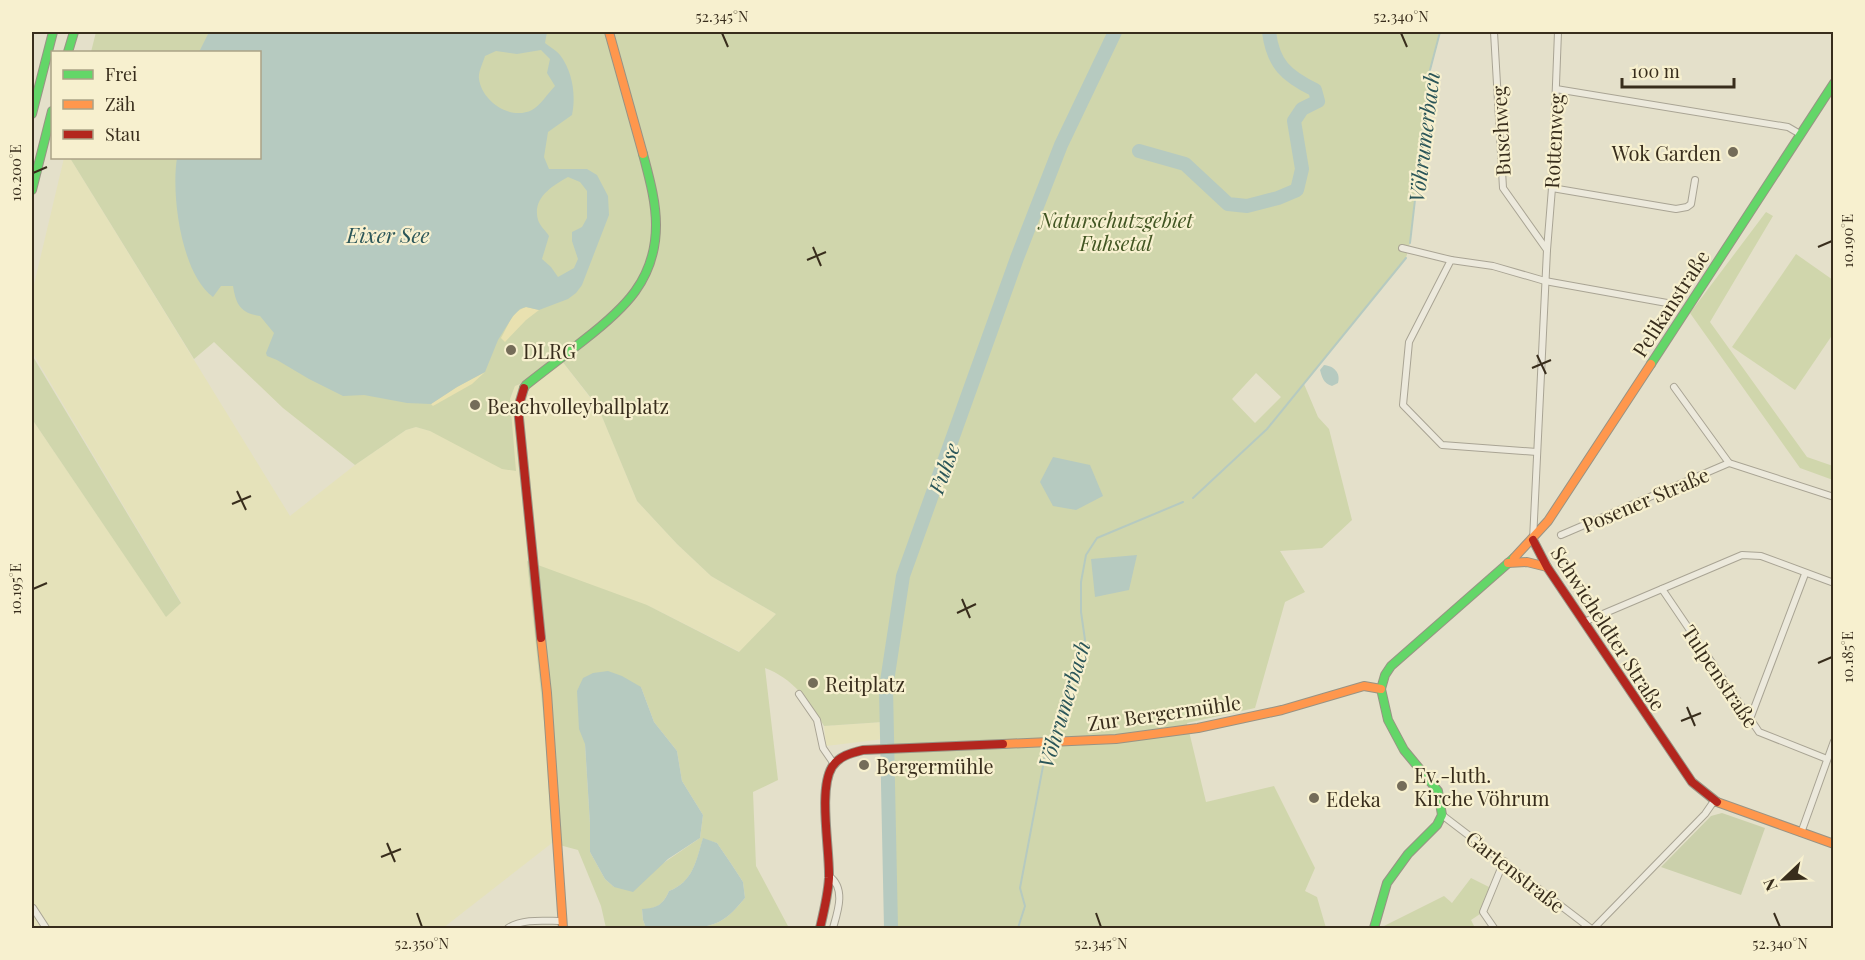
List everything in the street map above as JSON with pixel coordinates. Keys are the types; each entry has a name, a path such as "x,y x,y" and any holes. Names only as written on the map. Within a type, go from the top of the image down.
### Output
{"main road":[{"path":"32,114 53,32"},
{"path":"68,51 74,32"},
{"path":"563,925 547,693 518,408 526,385 616,315 628,303 643,281 653,252 656,223 649,180 609,32"},
{"name":"Pelikanstraße","path":"1381,689 1385,675 1391,666 1533,540 1562,502 1833,83"},
{"path":"32,189 51,115"},
{"name":"Schwicheldter Straße","path":"1533,540 1547,567 1692,782 1714,801 1833,844"},
{"path":"1508,563 1527,562 1547,567"},
{"name":"Zur Bergermühle","path":"834,764 850,753 875,749 1116,739 1198,728 1282,710 1364,686 1381,689"},
{"path":"1374,928 1387,884 1408,854 1437,825 1442,815 1438,791 1394,734 1384,707 1381,689"},
{"path":"820,928 829,876 825,786 834,764"}],"street":[{"name":"Buschweg","path":"1494,32 1503,188 1546,250"},
{"name":"Rottenweg","path":"1546,250 1552,188 1558,32"},
{"path":"1556,89 1788,127 1800,134"},
{"path":"1552,188 1676,209 1691,204 1695,180"},
{"path":"1402,248 1451,260 1493,266 1545,281 1667,303"},
{"path":"1533,540 1546,250"},
{"path":"1451,260 1409,342 1403,405 1442,445 1537,452"},
{"name":"Posener Straße","path":"1674,387 1729,463 1833,497"},
{"name":"Posener Straße","path":"1561,535 1729,463"},
{"path":"1584,622 1742,555 1761,556 1833,584"},
{"path":"1750,719 1805,574"},
{"name":"Tulpenstraße","path":"1662,589 1759,732 1827,759"},
{"path":"799,694 817,720 823,748 834,764"},
{"path":"1802,833 1833,741"},
{"path":"1592,928 1705,814 1714,801"},
{"name":"Gartenstraße","path":"1442,815 1592,928"},
{"path":"1494,928 1483,912 1504,861"},
{"path":"829,876 836,881 839,888 838,907 833,928"},
{"path":"33,908 46,928"},
{"path":"508,928 526,921 563,925"}],"shaded area":[{"path":"64,159 71,159 290,516 355,465 406,430 416,427 430,431 513,441 510,399 515,386 523,383 558,356 599,409 637,501 711,576 776,614 740,652 647,605 545,731 552,843 443,928 32,928 32,419 166,616 181,602 32,352 32,293"},
{"path":"883,722 884,739 826,746 824,726"}],"green space":[{"name":"Naturschutzgebiet Fuhsetal","path":"96,32 1440,32 1430,70 1410,243 1406,258 1304,384 1318,417 1329,429 1352,520 1322,548 1280,551 1305,592 1285,602 1255,708 1187,723 1206,802 1274,786 1315,868 1305,891 1317,897 1326,928 894,928 889,688 907,572 904,569 901,575 884,687 883,722 824,726 813,708 792,684 765,668 778,780 753,792 756,866 789,928 688,928 719,922 745,898 743,882 717,843 703,839 692,870 683,882 669,891 659,905 642,910 646,928 606,928 601,906 578,850 552,843 545,731 527,561 647,605 739,652 776,614 711,576 637,501 598,407 558,356 523,383 515,386 510,399 516,471 502,469 430,431 416,427 406,430 355,465 283,408 214,342 194,359 71,159 261,159 261,51 91,51","holes":["1256,373 1281,397 1255,423 1232,399","641,687 654,722 677,751 682,781 703,815 700,838 659,866 614,887 605,879 590,852 585,744"]},
{"path":"1766,212 1773,216 1710,322 1807,457 1833,466 1833,480 1800,468 1690,313"},
{"path":"1796,254 1833,280 1833,334 1795,390 1732,347"},
{"path":"32,355 181,603 166,617 32,419"},
{"path":"1722,813 1765,828 1741,895 1661,867 1711,816"},
{"path":"1471,878 1493,889 1483,912 1471,920 1475,928 1380,928 1444,896 1452,903"}],"sand":[{"path":"526,307 539,310 505,342 501,338 511,320 517,312"},
{"path":"485,372 472,384 433,406 431,404 457,387"}],"water":[{"name":"Eixer See","path":"209,32 547,32 545,43 559,54 568,69 574,100 572,115 548,132 544,157 549,169 587,169 597,175 608,196 609,215 582,285 576,293 568,299 539,310 526,307 520,309 498,340 485,372 431,404 407,403 364,395 343,396 267,356 266,353 274,333 260,316 248,313 240,307 233,286 221,286 213,297 202,286 193,271 177,212 177,159 261,159 261,51 200,51","holes":["541,50 550,59 547,73 555,86 532,110 524,113 506,111 491,101 481,87 480,70 485,56 496,51 517,54","568,177 580,182 587,191 587,218 582,227 572,232 572,241 578,259 574,268 558,277 542,259 549,236 538,220 538,205 545,194"]},
{"path":"1324,365 1336,371 1338,383 1332,386 1325,381 1320,370"},
{"path":"1053,457 1090,465 1103,496 1076,510 1053,506 1040,482"},
{"path":"1137,555 1129,590 1095,597 1091,559"},
{"path":"608,671 641,687 654,722 677,751 682,781 703,815 700,838 668,859 633,892 614,887 605,879 590,852 585,744 579,729 577,691 583,678 593,673"},
{"path":"703,838 717,843 743,882 745,898 728,916 707,926 646,928 642,909 659,905 669,891 683,882 692,870"}],"waterway":[{"name":"Fuhse","path":"891,928 886,688 903,576 1017,258 1061,145 1115,32"},
{"path":"1139,151 1185,164 1228,204 1247,206 1278,198 1297,190 1302,169 1294,121 1302,109 1318,101 1315,90 1296,80 1278,61 1269,32"},
{"name":"Vöhrumerbach","path":"1410,243 1430,70 1440,32"},
{"name":"Vöhrumerbach","path":"1193,498 1267,429 1406,258"},
{"name":"Vöhrumerbach","path":"1049,740 1085,640 1081,612 1081,582 1086,555 1097,538 1183,502"},
{"name":"Vöhrumerbach","path":"1018,928 1025,906 1020,888 1047,745"}],"traffic: fast":[{"path":"32,114 53,32"},
{"path":"68,51 74,32"},
{"path":"1651,364 1834,83"},
{"path":"32,190 51,115"},
{"path":"524,388 612,317 635,292 644,277 655,244 656,216 643,154"},
{"path":"1374,928 1387,883 1408,854 1437,825 1442,815 1438,791 1404,750 1388,720 1381,689 1385,675 1391,666 1514,558"}],"traffic: slow":[{"path":"609,32 643,154"},
{"path":"1514,558 1548,521 1651,364"},
{"path":"1508,563 1527,562 1547,567"},
{"path":"541,638 547,693 563,928"},
{"path":"1003,744 1116,739 1198,728 1282,710 1364,686 1381,689"},
{"path":"1717,802 1834,844"}],"traffic: jam":[{"path":"524,388 518,408 541,638"},
{"path":"1533,540 1547,567 1692,782 1717,802"},
{"path":"820,928 829,878 826,790 828,777 835,763 863,750 1003,744"}],"place":[{"name":"Wok Garden","path":"1733,152"},
{"name":"DLRG","path":"511,350"},
{"name":"Beachvolleyballplatz","path":"475,405"},
{"name":"Reitplatz","path":"813,683"},
{"name":"Bergermühle","path":"864,765"},
{"name":"Ev.-luth. Kirche Vöhrum","path":"1402,786"},
{"name":"Edeka","path":"1314,798"}]}
